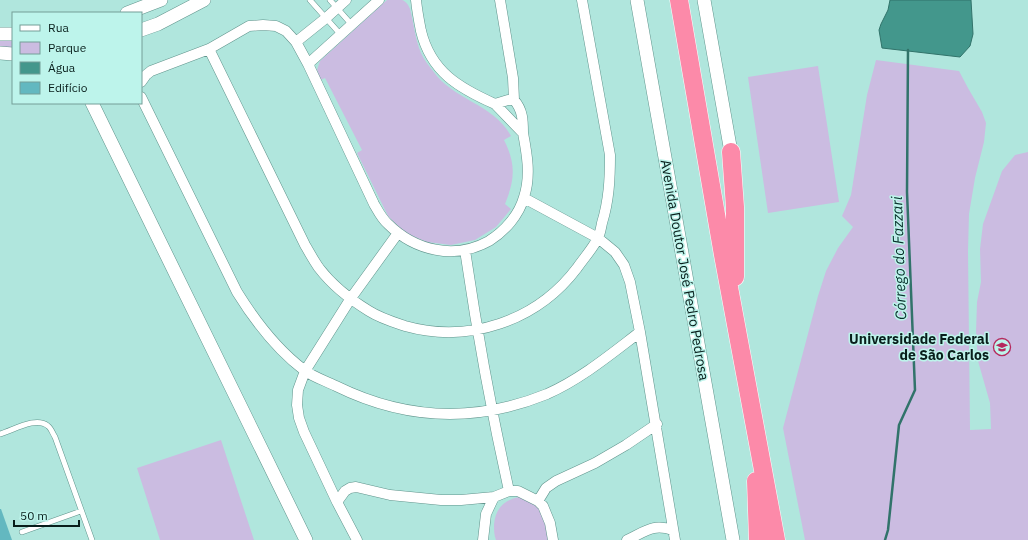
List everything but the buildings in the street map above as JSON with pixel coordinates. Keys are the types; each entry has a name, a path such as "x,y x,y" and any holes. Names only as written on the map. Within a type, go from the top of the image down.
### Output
{"highway":[{"path":"679,0 722,255 776,540"},
{"path":"689,0 735,277 785,534"},
{"path":"731,152 735,208 735,277"},
{"path":"752,412 758,540"}],"street":[{"path":"130,12 161,0"},
{"path":"142,30 158,24 204,0"},
{"path":"296,42 326,18 334,4 346,0"},
{"path":"416,0 421,32 428,50 437,65 450,79 463,89 495,104 523,133"},
{"path":"142,81 151,71 209,49 249,26 276,26 286,31 296,42 308,64 374,204 387,224 413,242 434,249 447,251 465,250 484,243 495,237 506,228 514,217 524,198 528,176 522,114 514,100 513,78 500,0"},
{"path":"209,49 305,245 319,268 333,284 370,312 392,322 436,332 477,330 512,319 530,311 550,297 567,281 598,238 608,200 610,155 582,0"},
{"name":"Avenida Doutor José Pedro Pedrosa","path":"637,0 733,540"},
{"path":"704,0 731,152"},
{"path":"308,64 377,1"},
{"path":"0,34 12,34"},
{"path":"0,53 12,54"},
{"path":"142,99 237,292 250,313 269,337 304,371 359,397 396,408 436,414 470,413 491,410 521,403 548,393 578,377 640,332"},
{"path":"495,104 508,100 514,100"},
{"path":"92,104 306,540"},
{"path":"524,198 598,238 615,252 624,265 630,282 640,332 657,424 674,535"},
{"path":"357,540 337,502 304,432 299,418 297,405 298,390 304,371 351,298 398,232"},
{"path":"465,250 491,410 509,491"},
{"path":"538,501 546,488 556,480 595,463 626,445 657,424"},
{"path":"337,502 345,491 356,487 385,494 417,499 461,500 494,497 509,491 518,491 538,501 546,514 552,530 553,540"},
{"path":"483,540 484,521 494,497"},
{"path":"627,540 653,528 662,527 674,535"}],"lane":[{"path":"310,0 341,35"},
{"path":"334,4 352,25"},
{"path":"0,434 29,423 39,421 49,426 55,437 92,540"},
{"path":"22,532 81,511"}],"green space":[{"path":"387,0 402,0 408,5 421,53 428,65 441,81 494,116 504,125 511,136 504,140 511,157 513,172 511,187 505,204 511,209 496,227 475,240 451,245 427,242 405,233 388,216 357,153 362,150 325,78 320,80 317,70 320,61"},
{"path":"0,38 12,38 12,47 0,48"},
{"path":"876,60 959,71 982,112 986,123 984,142 975,178 969,214 970,430 991,429 990,403 978,361 976,332 977,302 981,282 980,249 983,224 1002,171 1015,155 1028,152 1028,540 805,540 783,428 826,271 838,248 853,227 842,216 851,195 867,95"},
{"path":"818,66 839,202 768,213 748,77"},
{"path":"221,440 254,540 160,540 137,468"},
{"path":"519,497 541,506 549,540 496,540 494,525 498,510 509,500"}],"water":[{"path":"890,0 971,0 973,34 970,46 960,57 882,48 879,30 888,10"}],"waterway":[{"name":"Córrego do Fazzari","path":"885,540 888,530 899,425 915,390 907,192 908,50"}],"place":[{"name":"Universidade Federal de São Carlos","path":"1002,347"}]}
